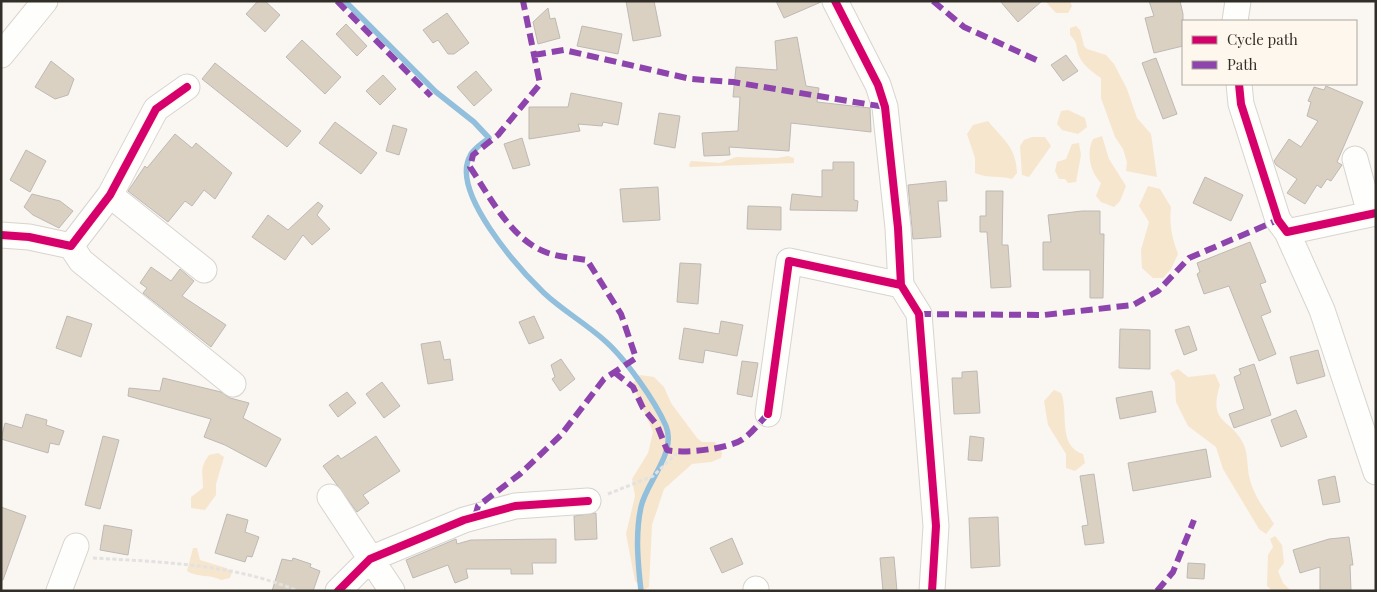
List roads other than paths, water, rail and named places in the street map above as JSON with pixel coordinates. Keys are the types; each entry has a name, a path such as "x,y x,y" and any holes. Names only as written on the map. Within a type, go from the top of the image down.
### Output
{"street":[{"path":"1,55 45,1"},
{"path":"835,1 878,85 886,107 898,228 900,285 919,314 936,526 932,591"},
{"path":"1235,20 1238,1"},
{"path":"1239,85 1241,104 1278,220 1287,232 1322,310 1376,472"},
{"path":"71,246 110,195 156,109 187,87"},
{"path":"1287,232 1373,213 1355,159"},
{"path":"110,195 204,270"},
{"path":"1,235 29,237 71,246 81,260 233,384"},
{"path":"768,414 789,261 900,285"},
{"path":"330,497 392,591"},
{"path":"338,591 370,559 464,520 515,506 588,501"},
{"path":"59,591 75,550"}],"waterway":[{"path":"345,1 436,92 474,122 489,138 471,153 466,171 470,189 478,209 490,229 519,267 544,293 612,348 639,380 661,416 668,436 667,447 660,467 644,497 639,517 638,549 641,591"}]}
